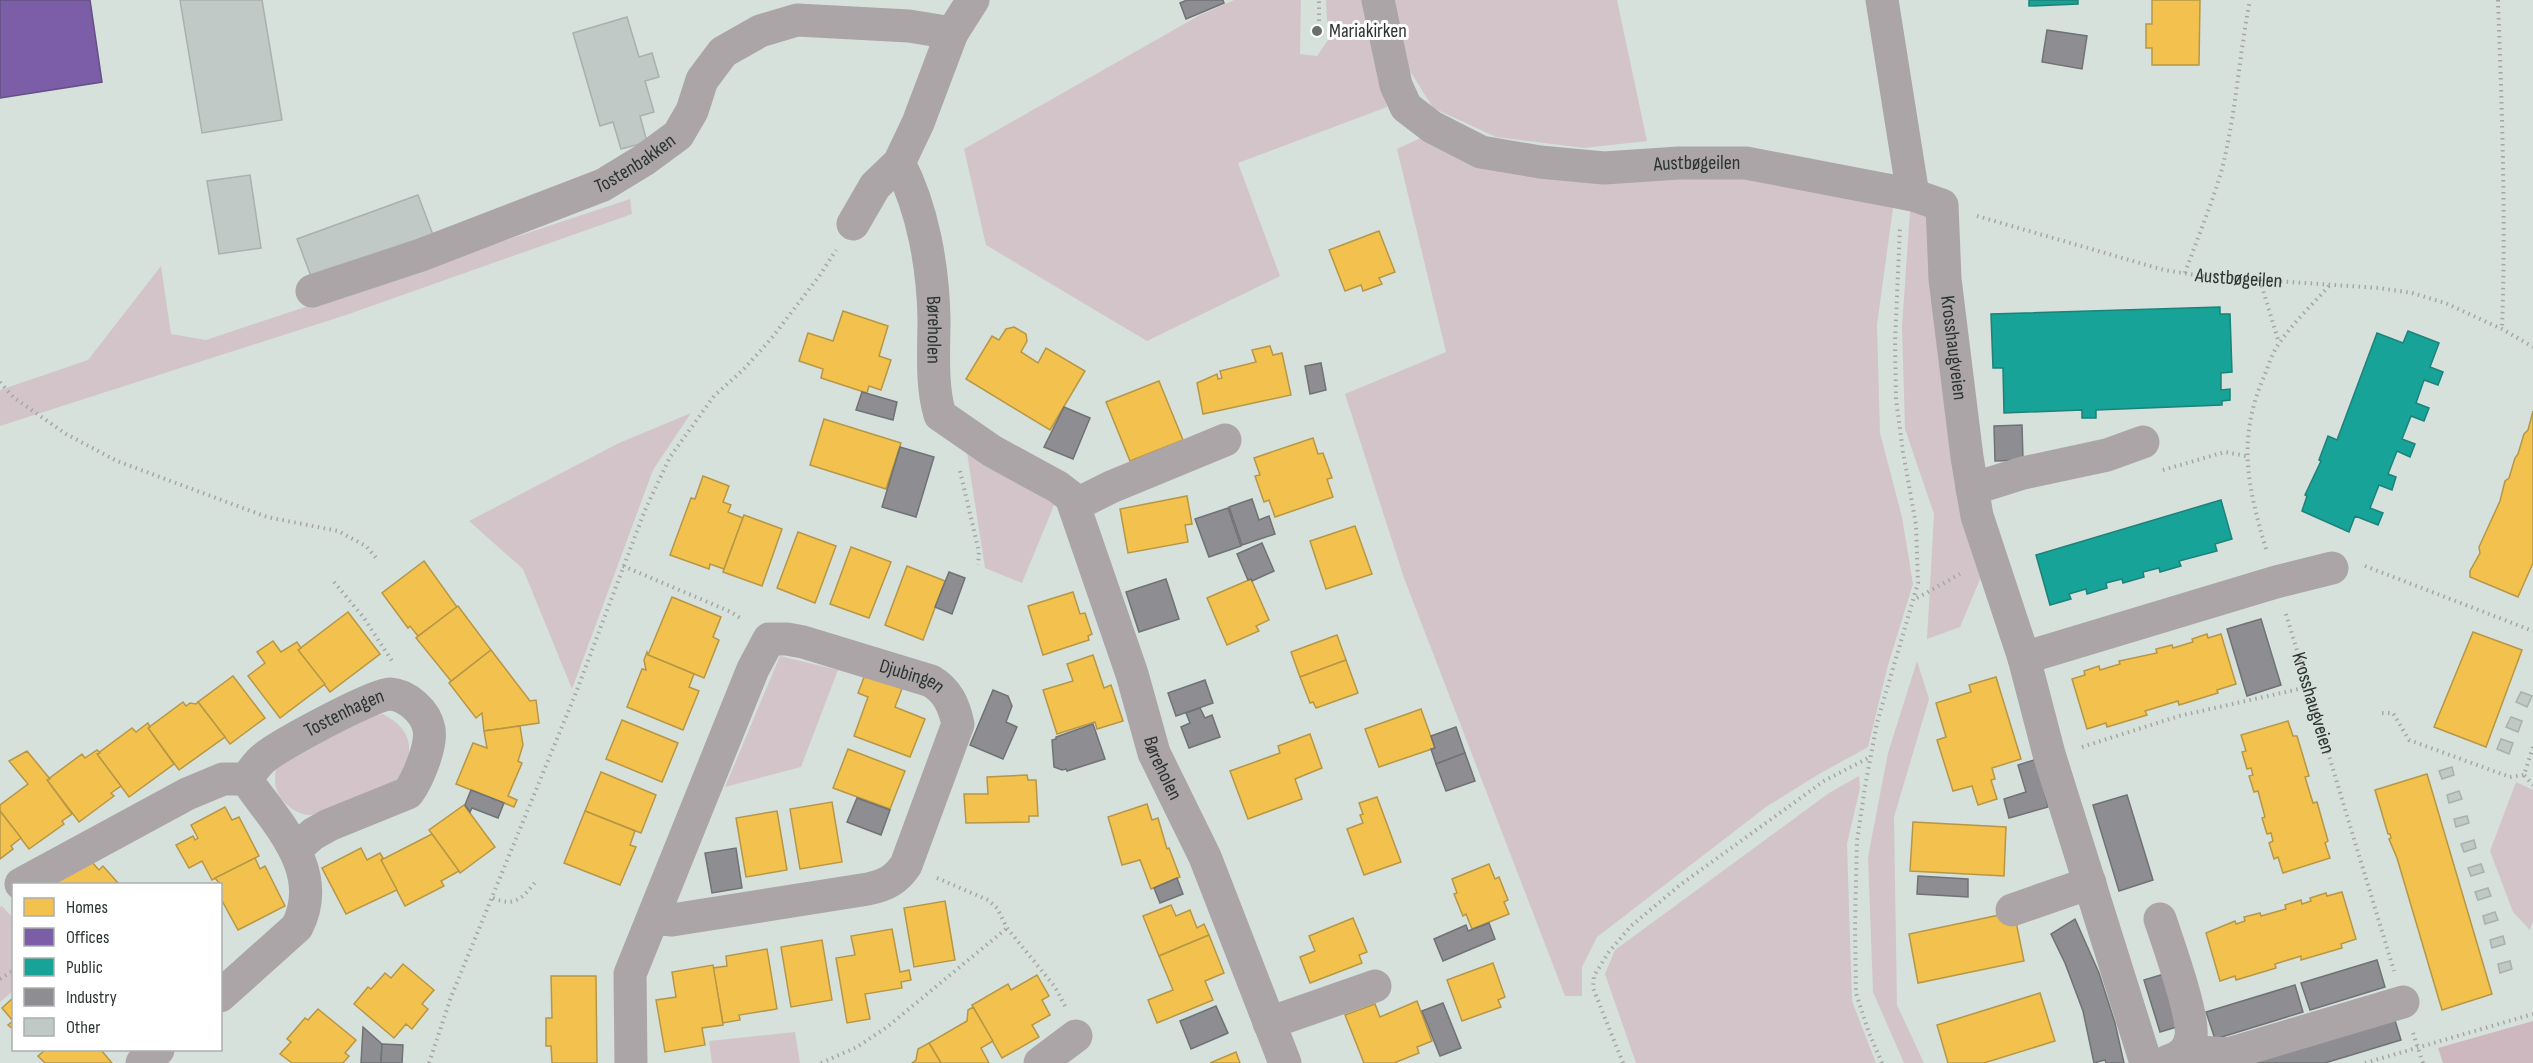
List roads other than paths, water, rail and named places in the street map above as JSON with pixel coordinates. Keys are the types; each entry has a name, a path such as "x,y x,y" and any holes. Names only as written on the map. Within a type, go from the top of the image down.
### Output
{"street":[{"path":"853,224 875,186 898,163 918,123 952,33 973,0"},
{"name":"Austbøgeilen","path":"1378,0 1396,84 1406,107 1432,127 1481,152 1540,162 1604,168 1679,163 1746,163 1919,198"},
{"path":"1882,0 1919,198"},
{"name":"Tostenbakken","path":"312,291 421,255 603,185 644,160 678,135 692,111 702,80 723,52 760,31 797,20 909,26 952,33"},
{"name":"Børeholen","path":"898,163 912,193 920,222 933,292 940,415 992,451 1058,487 1071,497 1132,674 1154,753 1205,857 1285,1063"},
{"name":"Krosshaugveien","path":"1919,198 1946,279 1977,516 2024,658 2049,754 2146,1063"},
{"path":"1075,505 1111,487 1225,440"},
{"path":"1972,489 2023,472 2107,455 2143,442"},
{"path":"2024,658 2276,582 2332,568"},
{"name":"Djubingen","path":"769,639 803,642 931,681 947,695 958,724 906,865 899,876 891,882 868,889 672,920 654,918 753,669 769,639"},
{"name":"Tostenhagen","path":"246,779 263,758 292,740 355,707 389,694 405,699 422,713 429,729 421,768 408,793 329,825 296,849"},
{"path":"26,883 187,794 223,779 246,779 296,849 304,877 304,915 297,927 222,994"},
{"path":"2012,910 2090,884"},
{"path":"631,1063 630,974 654,918"},
{"path":"2160,919 2187,1008 2191,1037 2175,1057"},
{"path":"1269,1023 1375,986"},
{"path":"2175,1057 2228,1054 2403,1002"},
{"path":"1040,1063 1076,1036"}],"place":[{"name":"Mariakirken","path":"1317,31"}]}
